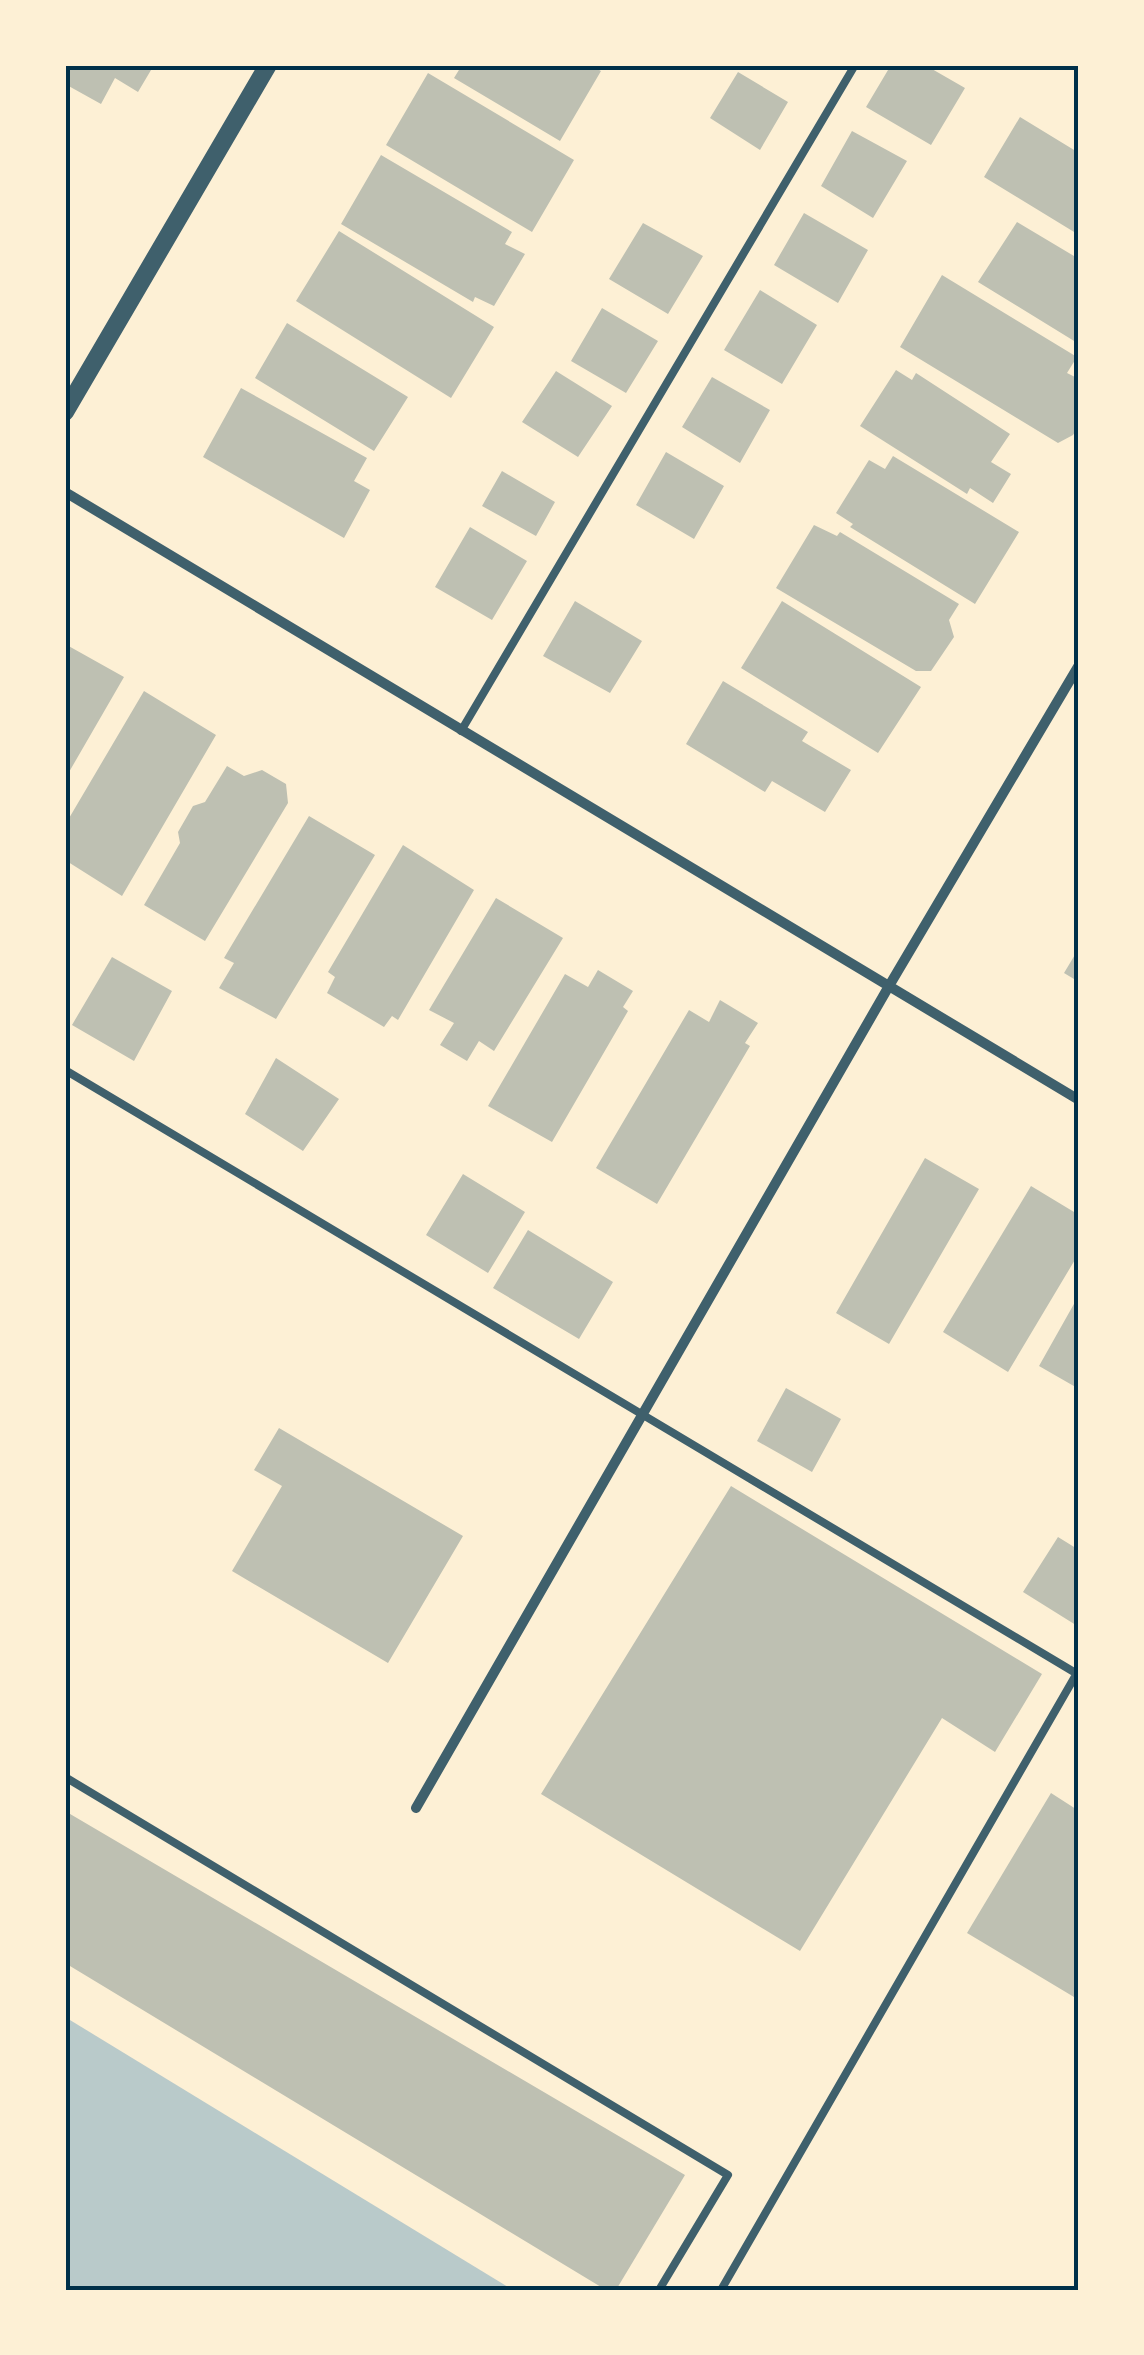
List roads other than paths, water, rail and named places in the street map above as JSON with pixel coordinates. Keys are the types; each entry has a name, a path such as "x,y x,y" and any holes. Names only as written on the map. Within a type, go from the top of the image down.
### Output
{"street":[{"path":"65,412 268,65"},
{"path":"65,492 1079,1100"},
{"path":"416,1808 889,986 1079,666"}],"lane":[{"path":"461,731 855,65"},
{"path":"65,1070 1078,1674 720,2290"},
{"path":"65,1777 728,2175 660,2290"}]}
